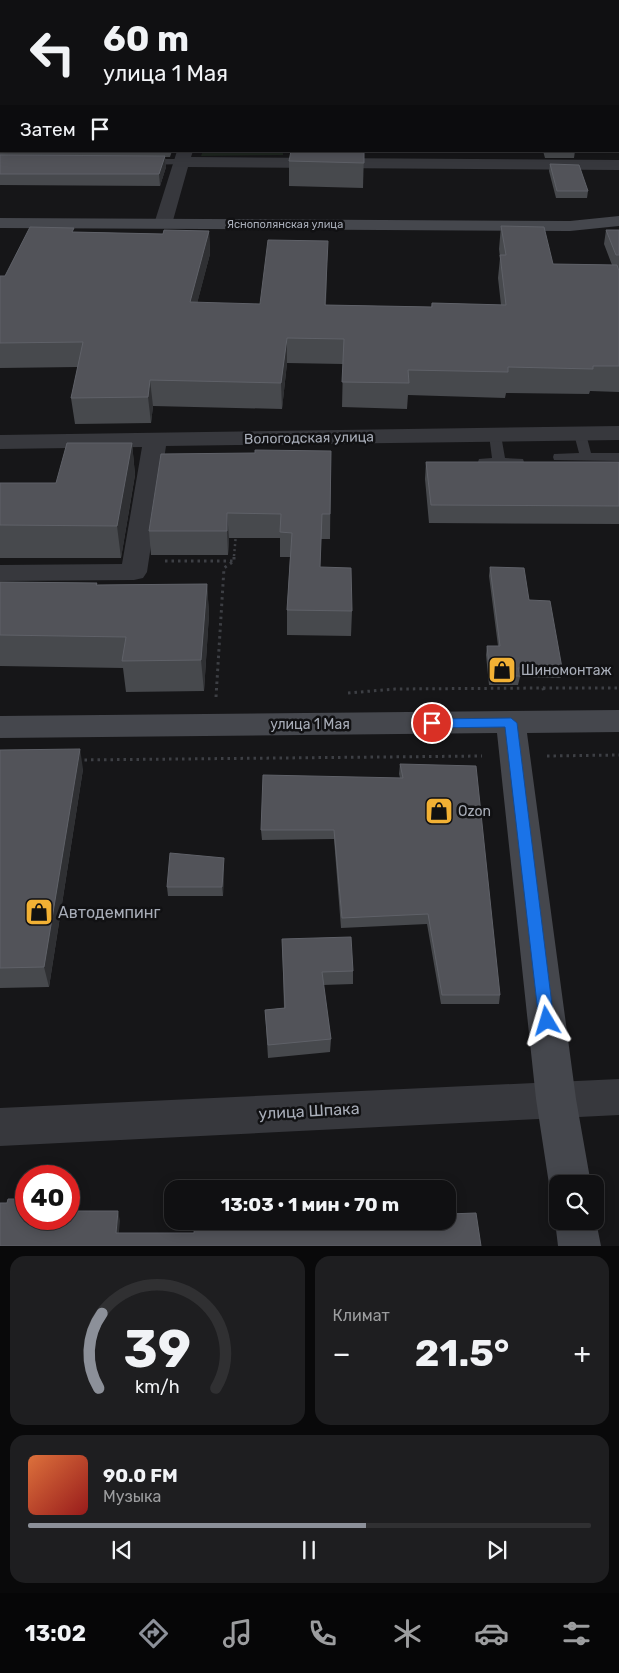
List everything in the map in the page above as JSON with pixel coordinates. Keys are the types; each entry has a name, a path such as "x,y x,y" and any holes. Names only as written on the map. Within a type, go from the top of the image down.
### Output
{"street":[{"path":"163,224 183,156 619,165"},
{"path":"570,226 619,212"},
{"path":"570,226 619,221"},
{"name":"Яснополянская улица","path":"0,224 570,226"},
{"name":"Вологодская улица","path":"0,442 619,433"},
{"path":"0,574 134,572 155,440"},
{"name":"улица 1 Мая","path":"0,727 513,739 619,721"},
{"path":"513,739 556,1099 569,1175"},
{"name":"улица Шпака","path":"0,1128 619,1097"},
{"path":"577,1230 580,1246"}],"lane":[{"path":"134,162 183,156"},
{"path":"580,434 586,457"},
{"path":"495,435 499,462"},
{"path":"559,456 619,456"},
{"path":"474,462 518,462"}],"path":[{"path":"234,561 236,533"},
{"path":"136,561 234,561"},
{"path":"216,701 224,568 234,561"},
{"path":"543,688 619,688"},
{"path":"70,760 513,739 619,755"}],"shaded area":[{"path":"203,152 283,152 283,155 201,156"}],"building":[{"path":"291,152 364,152 364,163 289,161"},
{"path":"0,155 165,156 159,174 0,174"},
{"path":"550,164 579,165 588,191 557,191"},
{"path":"501,226 544,227 553,264 617,265 619,271 619,366 593,366 593,369 508,367 508,372 408,370 409,383 342,382 344,339 287,338 281,383 150,380 148,397 71,398 83,342 0,343 0,276 5,276 30,227 74,228 72,232 163,234 164,230 209,231 190,302 260,304 268,240 328,241 325,305 432,307 432,303 506,305 500,255 506,255"},
{"path":"606,230 619,230 619,255 616,255"},
{"path":"67,443 132,443 117,526 0,525 0,483 56,483"},
{"path":"255,450 331,451 330,514 322,514 320,567 351,568 352,611 287,610 292,533 280,532 281,514 227,513 227,531 149,531 161,454 255,453"},
{"path":"426,462 619,462 619,506 431,505"},
{"path":"490,567 524,568 529,600 550,601 562,668 518,668 520,676 490,676 487,646 500,646"},
{"path":"0,582 97,583 96,585 207,584 201,660 122,661 126,637 0,635"},
{"path":"80,749 44,967 0,968 0,750"},
{"path":"400,764 476,766 500,995 442,995 428,914 342,918 334,830 261,830 263,775 403,778"},
{"path":"170,853 224,858 222,887 167,887"},
{"path":"351,937 353,971 322,972 331,1039 268,1045 265,1010 285,1008 282,939"},
{"path":"8,1199 15,1199 15,1230 80,1230 80,1211 118,1211 116,1233 194,1233 194,1230 456,1230 456,1214 476,1213 481,1246 0,1246 0,1203 7,1203"}],"place":[{"name":"Шиномонтаж","path":"502,670"},
{"name":"Ozon","path":"439,811"},
{"name":"Автодемпинг","path":"39,912"}],"route":[{"path":"432,723 511,723 547,1021"}]}
